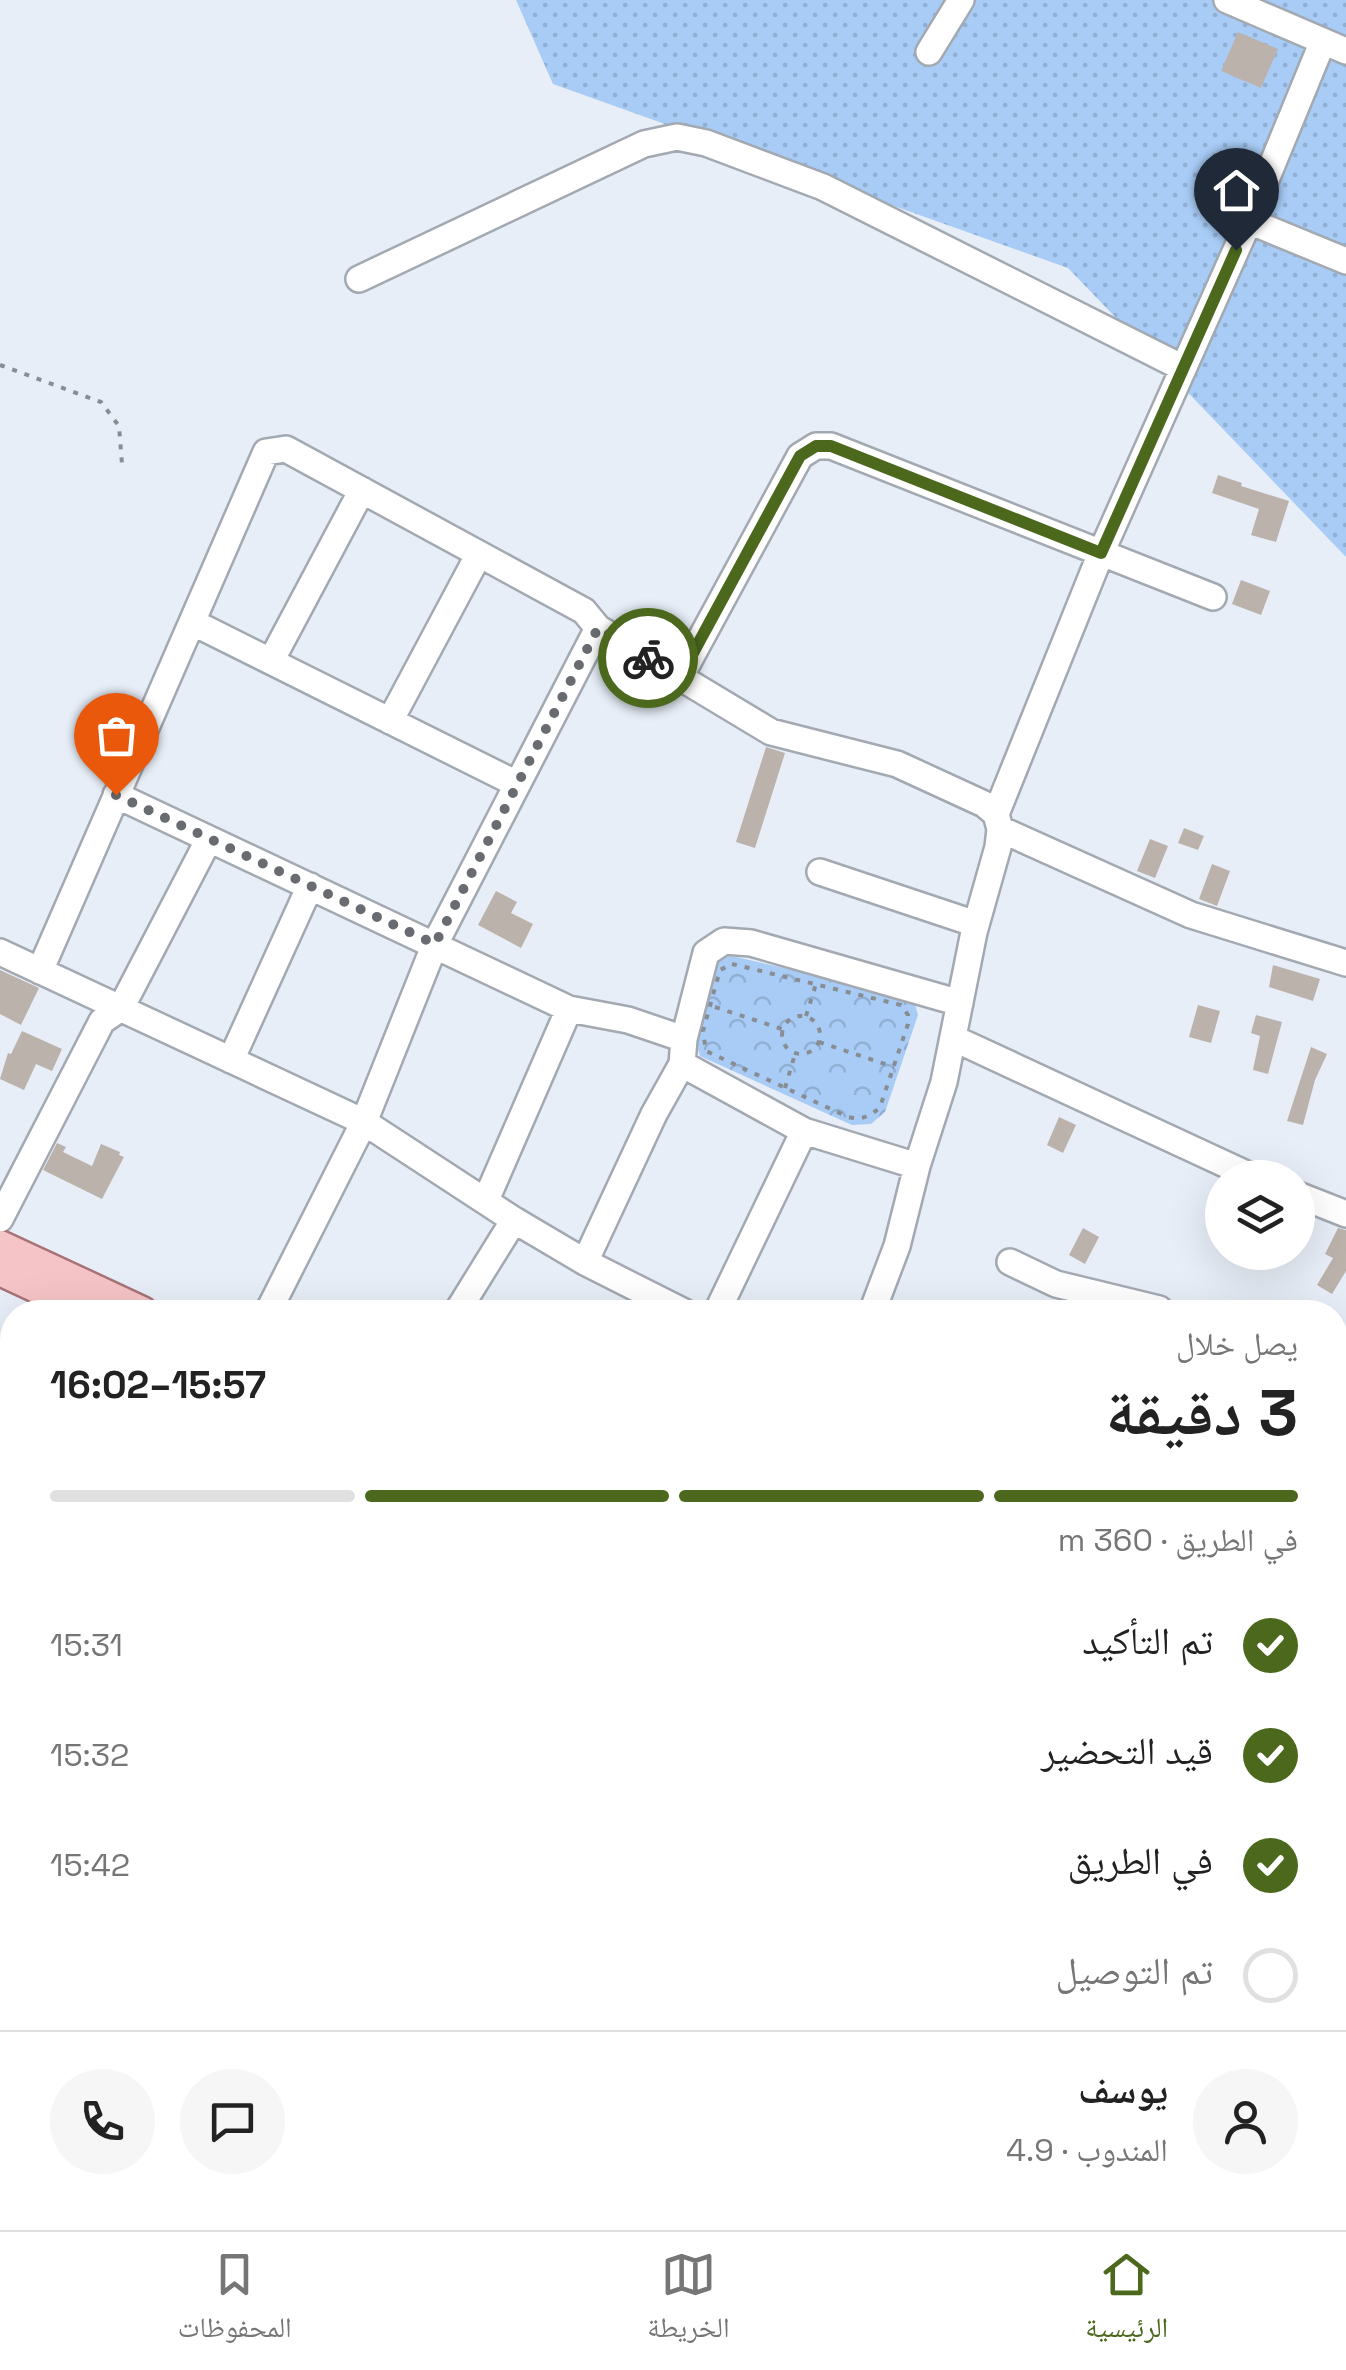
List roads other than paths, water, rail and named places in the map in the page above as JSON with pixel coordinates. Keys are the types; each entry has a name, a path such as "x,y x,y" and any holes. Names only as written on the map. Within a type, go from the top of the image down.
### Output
{"main road":[{"path":"0,1246 75,1300"},
{"path":"0,1270 105,1300"}],"street":[{"path":"929,52 961,0"},
{"path":"877,1300 897,1246 944,1082 998,821 1101,553 1249,221 1334,46 1227,0"},
{"path":"359,279 644,144 677,137 706,143 823,187 1183,368"},
{"path":"1249,221 1346,262"},
{"path":"680,677 800,456 816,446 831,446 1213,597"},
{"path":"40,971 266,452 286,449 584,611 598,628 771,732 897,764 984,804 998,821 1191,914 1346,963"},
{"path":"270,661 362,490"},
{"path":"390,721 479,554"},
{"path":"192,622 517,784"},
{"path":"274,1300 364,1122 435,944 598,628"},
{"path":"116,795 569,1009 628,1020 804,1131 917,1166"},
{"path":"0,1219 102,1021 121,1008 209,838"},
{"path":"820,872 976,924"},
{"path":"231,1060 310,886"},
{"path":"585,1262 683,1052 706,952 724,941 751,942 960,1003"},
{"path":"0,952 364,1122 514,1220 660,1300"},
{"path":"486,1200 569,1009"},
{"path":"953,1038 1216,1160"},
{"path":"723,1300 804,1131"},
{"path":"1315,1201 1346,1214"},
{"path":"464,1300 514,1220"},
{"path":"1010,1262 1092,1300"}]}
